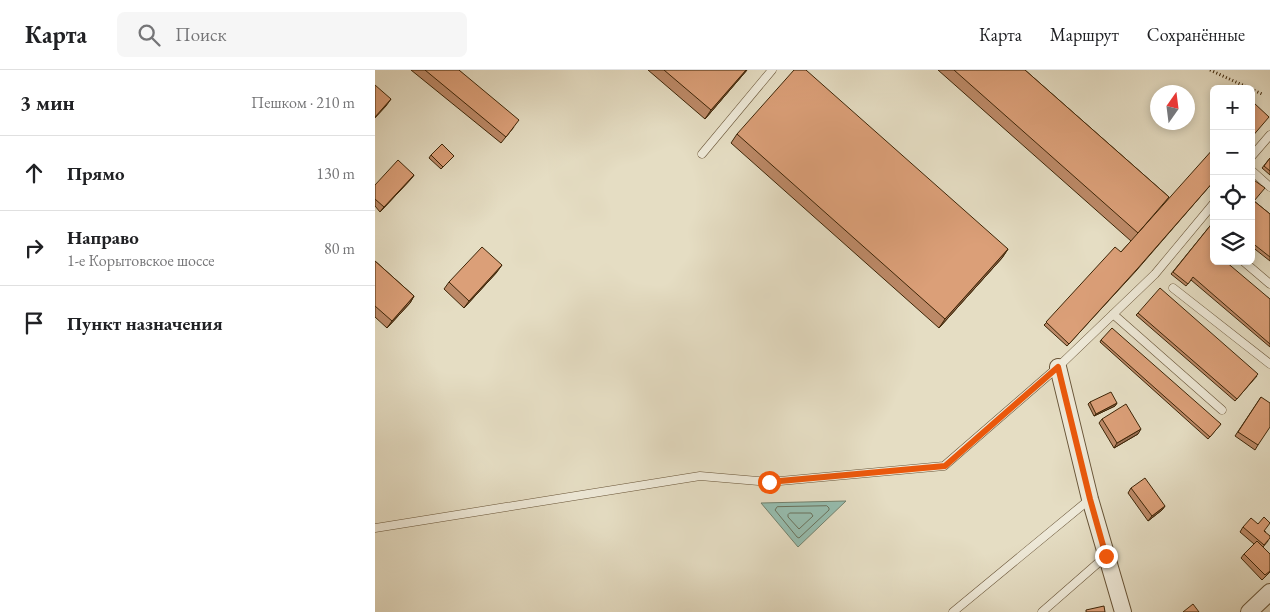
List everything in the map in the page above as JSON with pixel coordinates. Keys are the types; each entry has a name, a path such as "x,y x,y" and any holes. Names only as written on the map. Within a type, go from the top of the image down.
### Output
{"street":[{"path":"1058,367 1090,499 1123,612"},
{"path":"1249,612 1270,592"}],"lane":[{"path":"702,154 772,70"},
{"path":"1255,152 1270,134"},
{"path":"1255,174 1270,187"},
{"path":"375,528 700,476 769,482 945,466 1058,367 1155,274 1210,208"},
{"path":"1248,265 1270,284"},
{"path":"1173,288 1270,364"},
{"path":"1113,314 1221,410"},
{"path":"953,612 1090,499"},
{"path":"1042,612 1106,556"}],"path":[{"path":"1210,70 1242,85"},
{"path":"1255,91 1262,94"}],"water":[{"path":"846,501 798,547 761,503"}],"building":[{"path":"425,70 459,70 519,120 506,137"},
{"path":"664,70 746,70 711,110"},
{"path":"794,70 806,70 1008,249 945,319 737,134"},
{"path":"954,70 1025,70 1169,197 1138,233"},
{"path":"375,85 391,99 375,117"},
{"path":"1255,104 1269,117 1255,133"},
{"path":"442,144 454,156 443,167 431,155"},
{"path":"1210,152 1210,186 1069,344 1046,322 1115,247 1121,252"},
{"path":"1270,158 1270,171 1264,166"},
{"path":"398,160 414,175 384,207 375,199 375,185"},
{"path":"1255,181 1265,188 1255,200"},
{"path":"1255,202 1270,214 1270,257 1255,245"},
{"path":"1210,226 1210,265 1230,265 1270,299 1270,344 1193,277 1188,284 1173,272"},
{"path":"482,247 502,265 469,301 449,282"},
{"path":"375,261 414,296 392,321 375,306"},
{"path":"1160,288 1258,374 1237,399 1138,313"},
{"path":"1112,328 1221,424 1210,437 1101,340"},
{"path":"1111,392 1117,403 1096,414 1090,402"},
{"path":"1261,397 1270,403 1270,427 1258,445 1238,432"},
{"path":"1126,404 1141,429 1117,443 1102,419"},
{"path":"1145,478 1165,506 1152,516 1131,488"},
{"path":"1264,517 1270,523 1264,531 1270,538 1264,545 1243,527 1251,518 1258,524"},
{"path":"1257,541 1270,554 1270,571 1265,575 1244,554"},
{"path":"1193,604 1199,612 1183,612"},
{"path":"1104,606 1105,612 1086,612 1086,610"}],"route":[{"path":"769,482 945,466 1058,367 1106,556"}]}
